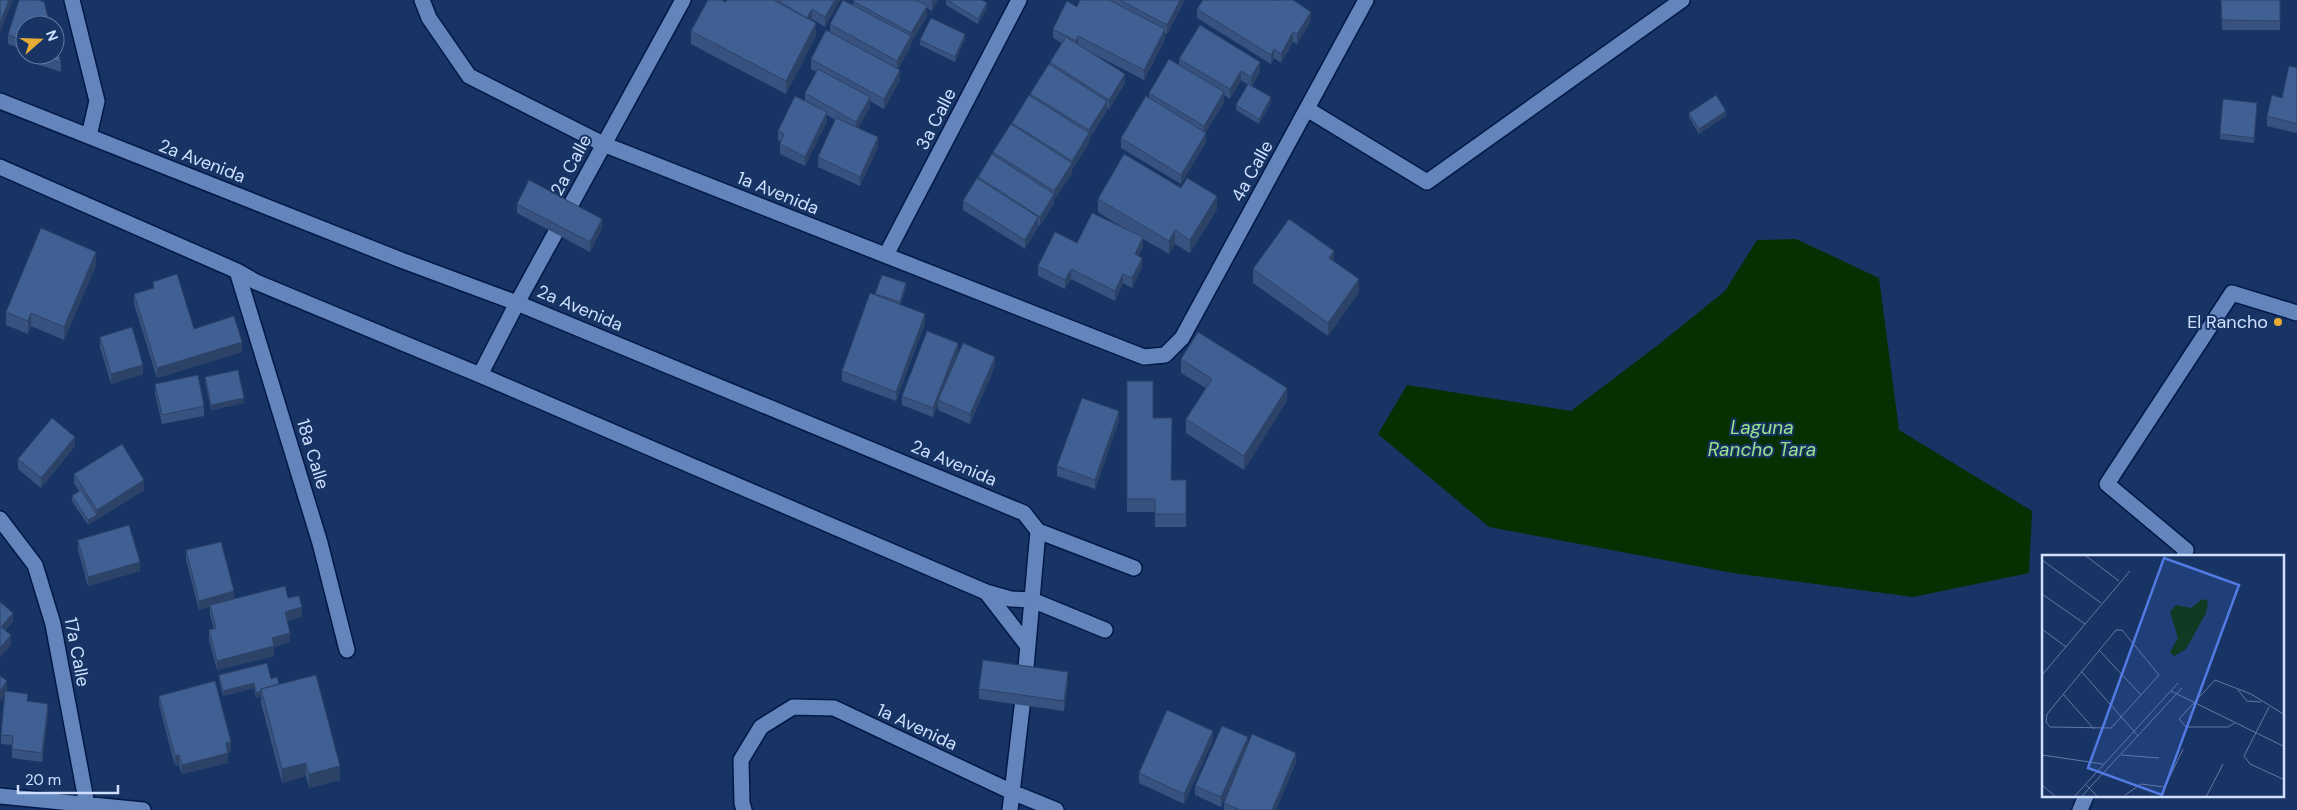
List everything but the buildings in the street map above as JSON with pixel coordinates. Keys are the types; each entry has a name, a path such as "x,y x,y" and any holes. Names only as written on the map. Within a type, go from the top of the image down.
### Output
{"street":[{"path":"72,0 97,101 89,136"},
{"name":"1a Avenida","path":"422,0 429,18 469,76 603,144 1144,357 1165,355"},
{"name":"2a Calle","path":"480,375 603,144 683,0"},
{"name":"3a Calle","path":"886,256 1019,0"},
{"name":"4a Calle","path":"1165,355 1182,338 1366,0"},
{"path":"1307,109 1427,182 1682,0"},
{"name":"2a Avenida","path":"0,100 401,260 518,303 1024,513 1038,531 1134,568"},
{"path":"0,167 237,271 256,282 480,375 986,592 1011,599 1032,600 1104,630"},
{"name":"18a Calle","path":"237,271 320,543 347,650"},
{"path":"2184,555 2186,550 2107,484 2232,293 2297,313"},
{"name":"17a Calle","path":"0,519 35,565 53,624 87,805"},
{"path":"1010,810 1024,690 1038,531"},
{"path":"986,592 1027,645"},
{"name":"1a Avenida","path":"744,810 742,803 741,760 761,727 793,707 834,708 1012,792 1056,810"},
{"path":"0,796 143,810"},
{"path":"2080,810 2085,798"}],"water":[{"name":"Laguna Rancho Tara","path":"1796,239 1879,278 1899,430 2032,511 2029,573 1913,597 1733,573 1489,527 1378,434 1407,385 1571,411 1725,291 1757,240"}],"place":[{"name":"El Rancho","path":"2278,322"}]}
